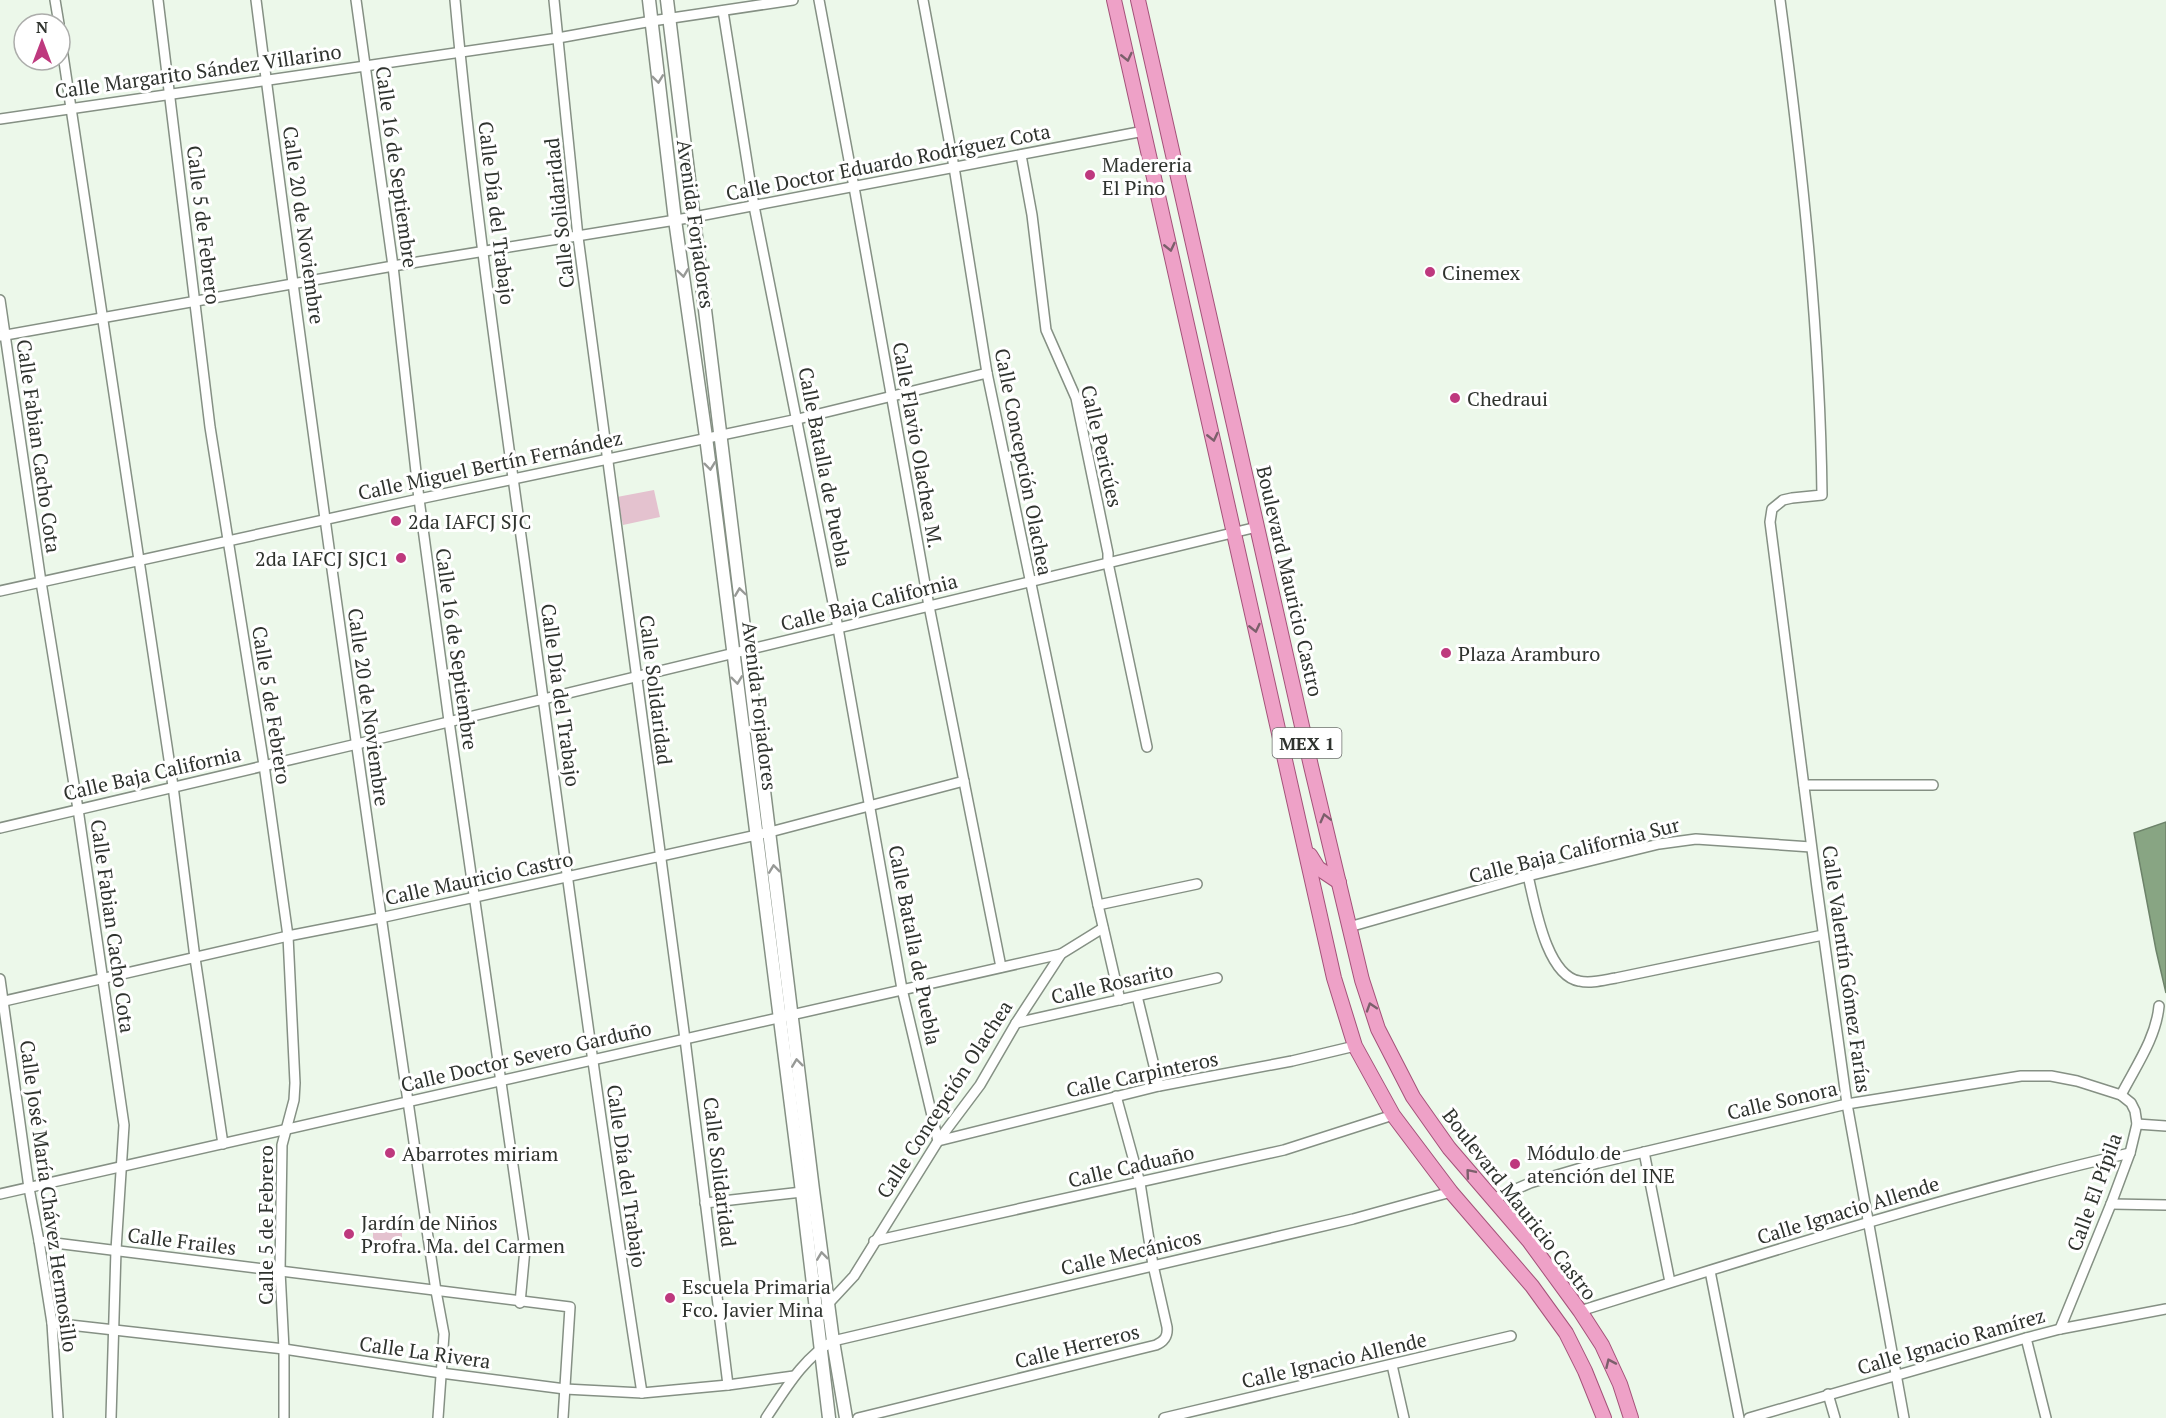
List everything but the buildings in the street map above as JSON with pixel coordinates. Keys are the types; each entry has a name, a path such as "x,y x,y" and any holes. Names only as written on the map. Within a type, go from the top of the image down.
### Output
{"main road":[{"name":"Avenida Forjadores","path":"649,0 675,220 706,437 756,834 786,1016 846,1418"},
{"name":"Avenida Forjadores","path":"668,0 719,434 770,832 802,1192 829,1418"},
{"name":"Boulevard Mauricio Castro","path":"1114,0 1334,978 1355,1046 1393,1115 1451,1192 1532,1286 1566,1333 1585,1371 1604,1418"},
{"name":"Boulevard Mauricio Castro","path":"1138,0 1349,927 1362,980 1378,1029 1413,1097 1449,1148 1529,1241 1580,1311 1602,1345 1620,1384 1631,1418"},
{"path":"1305,845 1318,868 1339,882"}],"street":[{"name":"Calle 5 de Febrero","path":"158,0 210,427 264,765 288,936 295,1083 291,1114 284,1131 282,1146 280,1271 284,1349 284,1418"},
{"name":"Calle 20 de Noviembre","path":"256,0 324,520 380,918 444,1334 438,1418"},
{"name":"Calle 16 de Septiembre","path":"356,0 393,266 419,499 449,721 525,1249 520,1303"},
{"name":"Calle Día del Trabajo","path":"455,0 513,480 592,1060 642,1393"},
{"name":"Calle Solidaridad","path":"554,0 578,237 685,1039 728,1385"},
{"name":"Calle Margarito Sández Villarino","path":"0,119 558,38 793,0"},
{"name":"Calle Flavio Olachea M.","path":"819,0 929,606 1001,967"},
{"name":"Calle Concepción Olachea","path":"923,0 954,167 987,373 1098,905 1120,1000"},
{"name":"Calle Valentín Gómez Farías","path":"1780,0 1797,125 1814,320 1822,495 1783,500 1772,509 1770,522 1811,846 1847,1104 1904,1418"},
{"name":"Calle Batalla de Puebla","path":"723,11 754,206 838,628 902,989 938,1141"},
{"path":"65,72 173,786 195,958 223,1144"},
{"name":"Calle Doctor Eduardo Rodríguez Cota","path":"2,336 393,266 694,217 1144,131"},
{"name":"Calle Pericúes","path":"1022,154 1046,330 1078,403 1108,553 1108,563 1148,747"},
{"name":"Calle Fabian Cacho Cota","path":"0,300 2,336 78,809 124,1125 116,1250 111,1418"},
{"name":"Calle Miguel Bertín Fernández","path":"0,591 719,434 798,419 987,373"},
{"name":"Calle Baja California","path":"0,828 1257,527"},
{"name":"Calle Mauricio Castro","path":"2,1001 288,936 380,918 770,832 964,781"},
{"path":"1804,785 1933,785"},
{"name":"Calle Baja California Sur","path":"1349,927 1528,876 1679,841 1712,840 1811,846"},
{"path":"1528,876 1545,940 1557,965 1570,978 1588,982 1823,935"},
{"path":"1098,905 1197,884"},
{"name":"Calle Concepción Olachea","path":"828,1304 854,1276 938,1141 967,1104 1060,954 1103,928"},
{"name":"Calle Doctor Severo Garduño","path":"0,1194 1060,954"},
{"name":"Calle Rosarito","path":"1016,1023 1217,978"},
{"name":"Calle José María Chávez Hermosillo","path":"0,979 28,1188 52,1323 58,1418"},
{"path":"1137,996 1159,1086"},
{"path":"2121,1095 2154,1033 2158,1022 2159,1006"},
{"name":"Calle Carpinteros","path":"938,1141 1159,1086 1282,1063 1355,1046"},
{"name":"Calle Sonora","path":"1493,1199 1530,1183 1644,1152 1847,1104 2032,1075 2077,1081 2121,1095"},
{"name":"Calle El Pípila","path":"2060,1329 2130,1153 2137,1124 2135,1111 2131,1103 2121,1095"},
{"name":"Calle Herreros","path":"858,1418 1161,1343 1167,1336 1140,1183 1116,1096"},
{"name":"Calle Caduaño","path":"874,1241 1284,1150 1393,1115"},
{"path":"2137,1124 2166,1126"},
{"path":"1644,1152 1670,1282"},
{"name":"Calle Ignacio Allende","path":"1580,1311 1870,1221 2050,1171 2130,1153"},
{"path":"705,1203 802,1192"},
{"name":"Calle Mecánicos","path":"821,1347 833,1341 1353,1219 1451,1192"},
{"path":"2111,1204 2166,1205"},
{"name":"Calle Frailes","path":"39,1241 520,1303 570,1307 565,1389"},
{"path":"1710,1271 1739,1418"},
{"name":"Calle Ignacio Ramírez","path":"1749,1418 2060,1329 2166,1309"},
{"name":"Calle La Rivera","path":"52,1323 284,1349 565,1389 642,1393 794,1376"},
{"name":"Calle Ignacio Allende","path":"1164,1418 1511,1336"},
{"path":"2026,1338 2046,1418"},
{"path":"766,1418 794,1376 821,1347"},
{"path":"1392,1365 1404,1418"},
{"path":"563,1418 565,1389"},
{"path":"1828,1394 1835,1418"}],"shaded area":[{"path":"654,490 660,517 623,525 617,497"},
{"path":"2166,822 2166,993 2134,833"},
{"path":"373,1226 402,1226 402,1245 373,1245"}],"place":[{"name":"Madereria El Pino","path":"1090,175"},
{"name":"Cinemex","path":"1430,272"},
{"name":"Chedraui","path":"1455,398"},
{"name":"2da IAFCJ SJC","path":"396,521"},
{"name":"2da IAFCJ SJC1","path":"401,558"},
{"name":"Plaza Aramburo","path":"1446,653"},
{"name":"Abarrotes miriam","path":"390,1153"},
{"name":"Módulo de atención del INE","path":"1515,1164"},
{"name":"Jardín de Niños Profra. Ma. del Carmen","path":"349,1234"},
{"name":"Escuela Primaria Fco. Javier Mina","path":"670,1298"}]}
